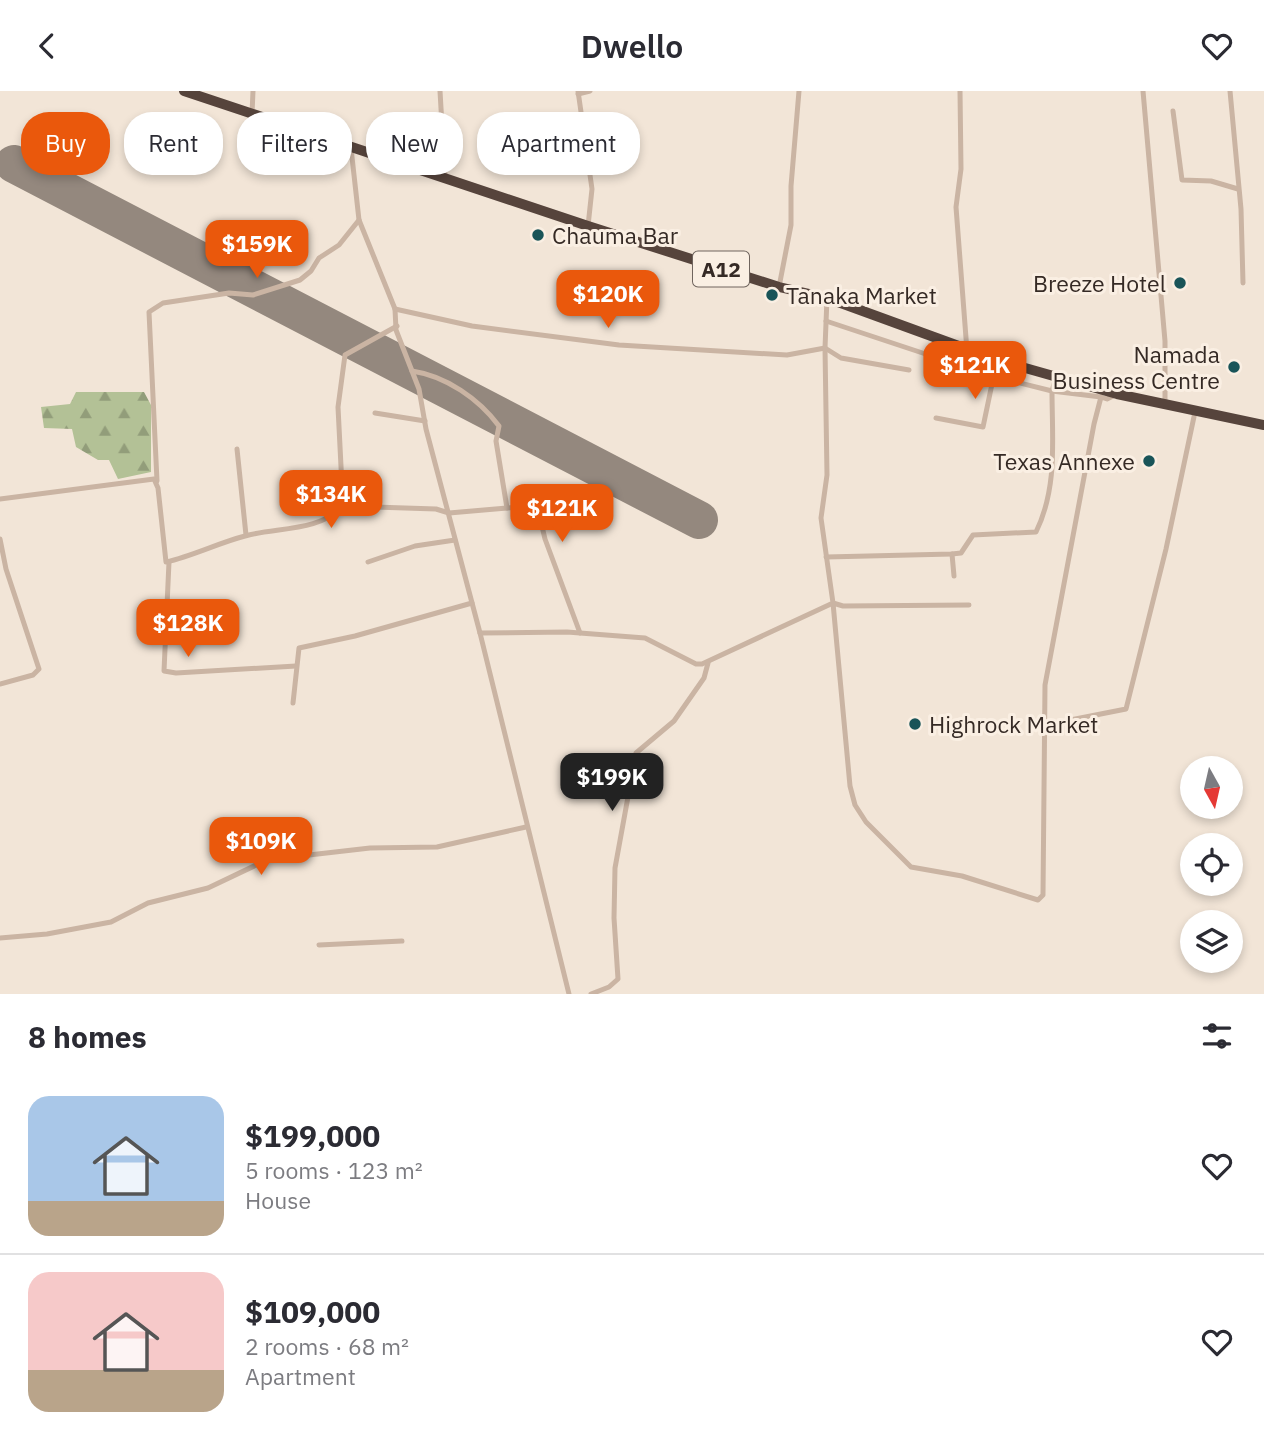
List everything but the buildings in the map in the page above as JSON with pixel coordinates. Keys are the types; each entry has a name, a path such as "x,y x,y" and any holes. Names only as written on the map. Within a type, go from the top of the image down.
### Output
{"highway":[{"name":"A12","path":"184,91 200,94 247,112"},
{"name":"A12","path":"352,146 779,287 827,298 967,351 1117,394 1264,425"}],"street":[{"path":"252,112 253,91"},
{"path":"440,91 445,177"},
{"path":"589,226 592,189 578,92 590,91"},
{"path":"779,287 791,225 790,194 799,91"},
{"path":"960,91 961,182 957,207 967,351"},
{"path":"1143,91 1165,341 1166,405"},
{"path":"1230,91 1243,283"},
{"path":"1173,111 1182,180 1211,181 1238,188"},
{"path":"352,155 359,220 395,310 397,325 412,370 569,994"},
{"path":"296,666 176,673 164,671 169,562 165,558 157,481 149,312 163,303 229,293 253,295 300,280 311,271 319,258 339,245 359,220"},
{"path":"827,298 827,475 821,518 833,603 842,718 853,799 878,837 911,867 962,876 1032,899 1041,898 1049,659 1084,468 1101,397"},
{"path":"395,310 472,325 619,345 787,355 825,348 841,358 909,370"},
{"path":"826,321 992,376 1052,391 1107,400 1117,394"},
{"path":"343,506 338,407 345,355 397,325"},
{"path":"936,418 983,427 997,360"},
{"path":"412,370 483,404 499,426 496,442 507,508"},
{"path":"826,557 961,553 973,535 1036,532 1045,511 1052,478 1052,391 1056,377"},
{"path":"1045,725 1126,709 1166,549 1195,412"},
{"path":"375,413 425,421"},
{"path":"237,449 246,535"},
{"path":"0,499 38,491 103,487 149,478 157,481"},
{"path":"169,562 246,535 309,525 335,514 343,506 436,509 449,513 537,505 545,539 580,633"},
{"path":"0,539 6,569 39,669 33,675 0,684"},
{"path":"368,562 415,546 454,540"},
{"path":"952,554 954,576"},
{"path":"293,703 299,647 355,636 472,603"},
{"path":"480,633 580,633 645,638 696,664 708,663 833,603 844,606 969,605"},
{"path":"591,994 609,987 618,979 614,918 615,868 636,753 674,721 704,678 708,663"},
{"path":"0,938 47,935 111,922 148,903 208,888 292,851 309,855 370,848 437,847 526,827"},
{"path":"319,944 402,941"}],"green space":[{"path":"76,392 144,392 151,405 151,472 118,479 109,460 98,460 76,447 72,429 44,428 41,407 70,404"}],"runway":[{"path":"14,164 699,520"}],"place":[{"name":"Chauma Bar","path":"538,235"},
{"name":"Breeze Hotel","path":"1180,283"},
{"name":"Tanaka Market","path":"772,295"},
{"name":"Namada Business Centre","path":"1234,367"},
{"name":"Texas Annexe","path":"1149,461"},
{"name":"Highrock Market","path":"915,724"}]}
